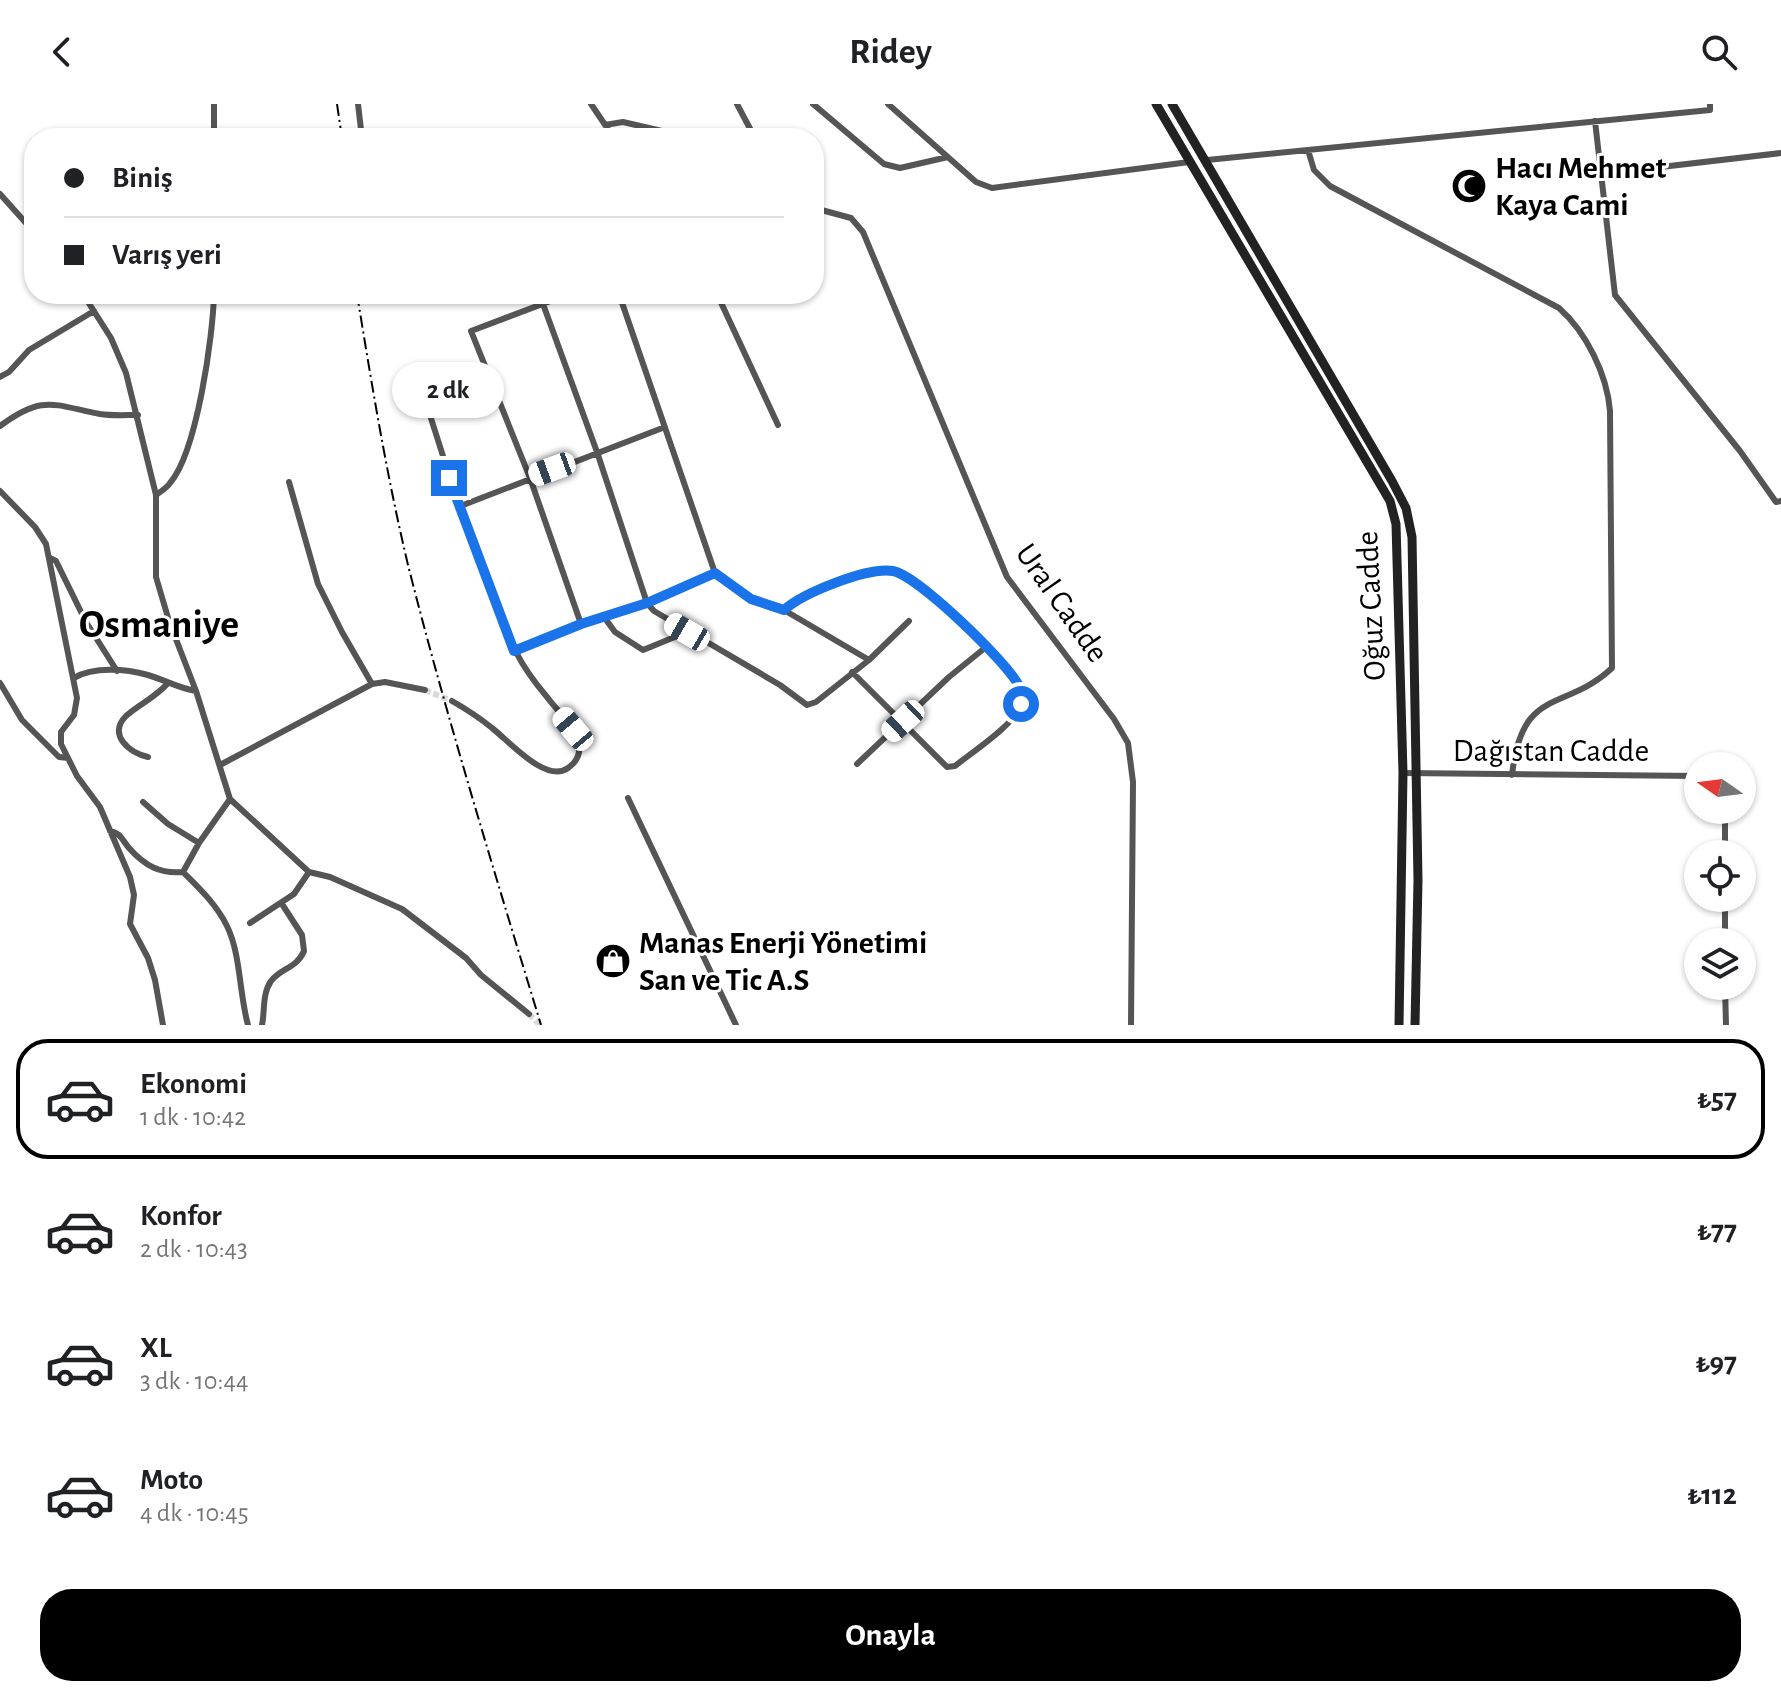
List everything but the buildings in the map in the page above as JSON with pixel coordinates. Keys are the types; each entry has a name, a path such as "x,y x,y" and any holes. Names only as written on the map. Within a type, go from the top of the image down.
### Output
{"street":[{"path":"214,104 214,128"},
{"path":"358,104 361,128"},
{"path":"591,104 607,128"},
{"path":"737,104 750,128"},
{"path":"813,104 887,165 900,168 948,157"},
{"path":"888,104 976,182 998,189 1207,160 1710,110 1710,104"},
{"name":"Oğuz Cadde","path":"1156,104 1390,501 1398,534 1403,773 1399,1025"},
{"name":"Oğuz Cadde","path":"1172,104 1406,508 1412,537 1417,773 1415,1025"},
{"path":"1595,121 1615,295 1740,451 1776,502 1781,501"},
{"path":"605,125 623,122 649,128"},
{"path":"1308,150 1314,170 1330,186 1559,308 1581,333 1605,383 1610,411 1612,668 1600,679 1548,702 1536,712 1520,740 1512,775"},
{"path":"1601,174 1781,153"},
{"path":"0,194 24,221"},
{"name":"Ural Cadde","path":"824,211 851,218 863,232 1007,577 1110,712 1128,743 1133,782 1131,1025"},
{"path":"89,304 111,338 126,373 138,415 156,495 156,577 230,799 309,872 330,877 402,909 466,958 481,975 529,1014"},
{"path":"156,495 170,483 180,466 200,406 213,304"},
{"path":"581,624 530,478 471,331 543,304 647,603 669,622 760,673 807,705 816,702 869,660 909,621"},
{"path":"622,304 715,573 751,599 784,610 869,660"},
{"path":"722,304 778,425"},
{"path":"0,377 9,372 29,350 94,311"},
{"path":"422,389 458,507 514,651 545,696 573,729 579,744 577,757 570,767 560,772 547,770 534,764 492,728 452,701"},
{"path":"0,426 17,414 50,403 102,415 138,415"},
{"path":"458,507 665,427"},
{"path":"289,482 318,584 372,684"},
{"path":"0,491 35,527 46,544 74,678 76,707 60,738 77,776 100,807 133,888 130,924 148,958 163,1025"},
{"path":"50,558 56,561 86,622 117,671"},
{"path":"784,610 800,598 850,579 874,572 894,571 912,581 986,647 1014,678 1022,693 1020,709 1008,723 950,768 944,766 852,672"},
{"path":"514,651 581,624 647,603 715,573"},
{"path":"604,617 615,632 643,650 687,632"},
{"path":"857,764 986,647"},
{"path":"74,678 91,671 117,671 148,675 196,691"},
{"path":"220,765 372,684 385,682 425,690"},
{"path":"0,683 22,720 59,757 68,758"},
{"path":"148,757 128,750 121,741 122,722 168,683"},
{"name":"Dağıstan Cadde","path":"1403,773 1684,776"},
{"path":"628,798 736,1025"},
{"path":"183,872 230,799"},
{"path":"143,802 168,824 199,843"},
{"path":"110,831 119,835 150,867 167,873 183,872 209,898 227,926 232,941 248,1025"},
{"path":"250,923 294,894 309,872"},
{"path":"262,1025 266,992 271,981 295,965 304,951 302,935 282,904"},
{"path":"1725,1000 1726,1025"}],"tunnel":[{"path":"425,690 452,701"},
{"path":"529,1014 540,1025"}],"railway":[{"path":"337,104 341,128"},
{"path":"359,304 409,569 456,741 541,1025"}],"place":[{"name":"Hacı Mehmet Kaya Cami","path":"1469,186"},
{"name":"Manas Enerji Yönetimi San ve Tic A.S","path":"613,961"}],"district":[{"name":"Osmaniye","path":"159,625"}],"route":[{"path":"449,478 514,651 581,624 647,603 715,573 751,599 784,610 800,598 850,579 874,572 894,571 912,581 966,626 1014,678 1022,693 1021,704"}]}
